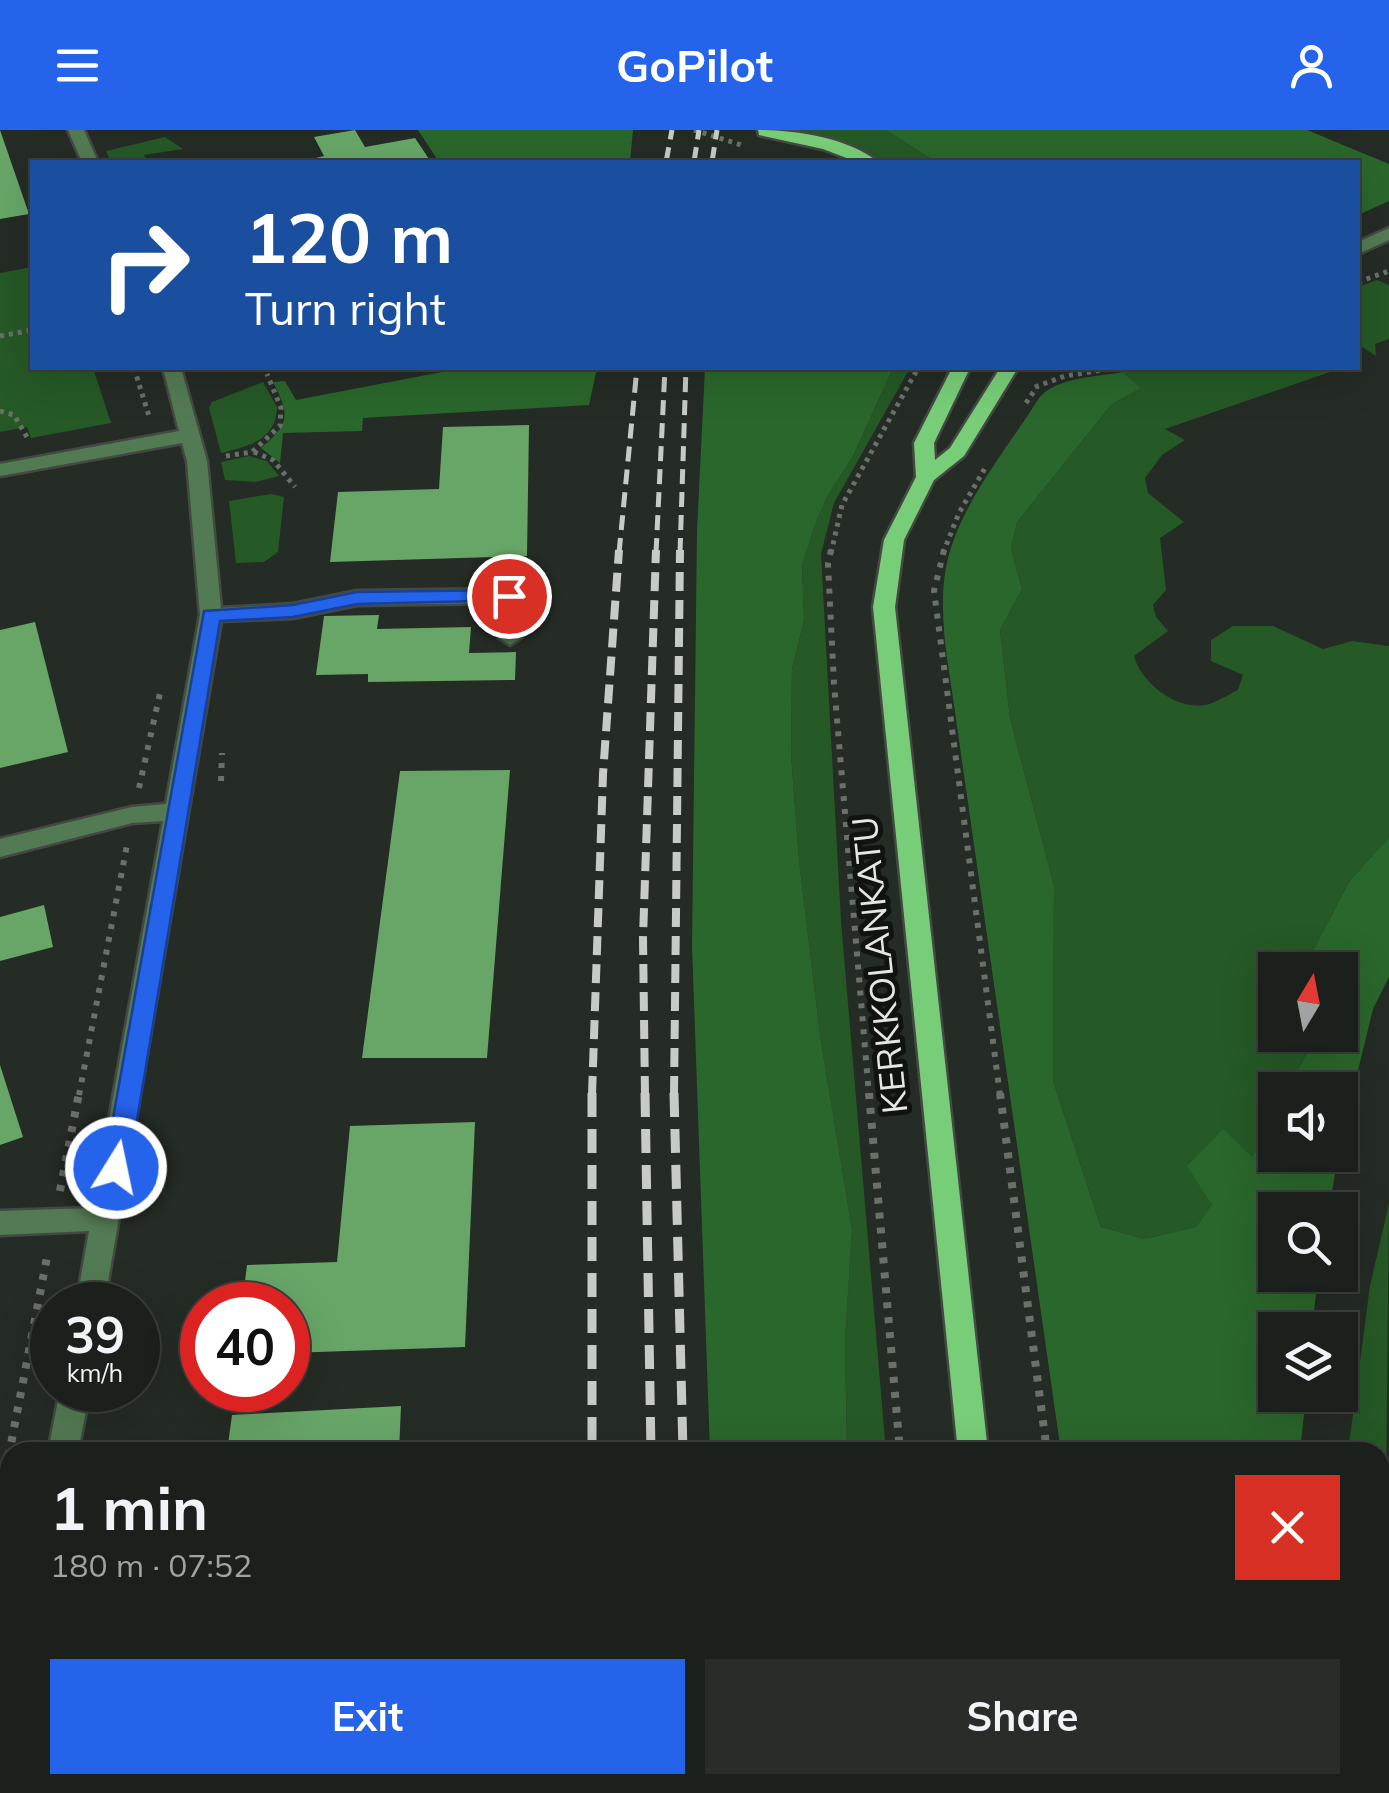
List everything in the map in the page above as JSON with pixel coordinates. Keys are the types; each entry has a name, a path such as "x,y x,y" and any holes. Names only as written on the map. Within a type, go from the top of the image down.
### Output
{"main road":[{"path":"762,131 823,160"},
{"path":"762,131 828,145 865,160"},
{"name":"KERKKOLANKATU","path":"926,477 924,443 960,370"},
{"name":"KERKKOLANKATU","path":"971,1442 884,607 894,540 926,477 957,452 1008,370"}],"street":[{"path":"76,130 89,160"},
{"path":"1360,248 1389,233"},
{"path":"94,1282 211,615 197,461 173,370"},
{"path":"0,470 192,435"},
{"path":"211,615 293,611 357,598 509,596 510,638"},
{"path":"0,848 132,815 177,812"},
{"path":"0,1223 106,1219"},
{"path":"65,1442 70,1412"}],"path":[{"path":"694,130 743,146"},
{"path":"1360,281 1389,270"},
{"path":"0,336 30,330"},
{"path":"135,370 156,440"},
{"path":"899,1442 834,684 828,564 842,505 917,370"},
{"path":"252,452 280,426 281,408 267,374"},
{"path":"1016,418 1036,387"},
{"path":"0,411 14,416 25,427 34,463"},
{"path":"197,461 252,452 273,460 295,487"},
{"path":"986,466 948,532 934,591 1046,1442"},
{"path":"11,1442 132,815 161,689"}],"green space":[{"path":"418,130 633,130 630,160 438,160"},
{"path":"795,130 886,130 933,160 878,160"},
{"path":"886,130 1307,130 1389,164 1389,201 1360,214 1360,160 933,160"},
{"path":"165,137 183,149 144,155 146,160 110,160 106,151"},
{"path":"30,267 30,370 94,370 111,423 31,438 27,427 0,432 0,273"},
{"path":"1377,280 1389,285 1389,339 1375,344 1376,356 1360,345 1360,286"},
{"path":"453,370 597,370 589,405 363,418 362,431 283,433 280,463 261,448 278,432 284,418 273,382 285,381 296,400"},
{"path":"705,370 892,370 853,456 815,525 802,565 804,620 792,669 791,754 799,860 820,1035 852,1230 845,1340 847,1442 710,1442 692,946 697,531"},
{"path":"892,370 909,370 834,503 821,554 841,921 885,1442 847,1442 845,1339 852,1230 820,1035 791,754 792,669 804,620 802,565 827,497 853,456"},
{"path":"1123,372 1330,372 1165,429 1185,440 1162,455 1145,478 1148,493 1184,522 1160,538 1166,590 1153,605 1156,617 1168,631 1134,656 1144,676 1163,694 1197,706 1213,703 1238,690 1243,675 1211,661 1211,640 1233,626 1273,626 1323,649 1352,641 1389,646 1389,837 1349,882 1312,952 1258,952 1258,1052 1308,1052 1297,1072 1258,1072 1258,1146 1196,1227 1144,1239 1101,1227 1053,1081 1054,886 1010,718 1000,630 1022,589 1011,549 1017,522 1111,405 1139,388"},
{"path":"1123,372 1140,388 1111,405 1017,522 1011,549 1022,589 1000,630 1010,718 1054,886 1053,1081 1101,1227 1144,1239 1196,1227 1212,1205 1187,1166 1223,1129 1252,1157 1258,1146 1258,1172 1335,1172 1332,1192 1258,1192 1258,1292 1316,1292 1314,1312 1258,1312 1258,1412 1304,1412 1301,1442 1060,1442 947,656 943,592 950,551 966,511 1039,398 1066,382"},
{"path":"263,382 277,407 272,428 259,440 221,453 209,408 212,402"},
{"path":"249,456 267,461 279,476 256,482 225,480 221,462"},
{"path":"271,494 284,497 278,552 264,562 236,563 229,501"},
{"path":"1389,837 1389,977 1373,1009 1358,1072 1297,1072 1308,1052 1358,1052 1358,952 1312,952 1349,882"},
{"path":"1389,1203 1386,1442 1349,1442 1353,1412 1358,1412 1358,1377 1370,1286"}],"building":[{"path":"0,130 29,214 0,219"},
{"path":"355,130 365,147 415,138 430,160 308,160 324,156 314,137"},
{"path":"529,425 527,556 330,562 338,492 439,489 443,427"},
{"path":"379,615 377,629 471,627 469,653 516,652 515,680 368,682 368,674 316,675 324,616"},
{"path":"35,622 68,752 0,768 0,630"},
{"path":"510,770 487,1058 362,1058 400,771"},
{"path":"44,905 53,947 0,961 0,917"},
{"path":"0,1065 23,1137 0,1145"},
{"path":"475,1122 465,1347 310,1352 310,1282 245,1282 247,1265 337,1262 350,1126"},
{"path":"401,1406 399,1442 228,1442 232,1415"}],"railway":[{"path":"666,160 672,130"},
{"path":"694,160 699,130"},
{"path":"712,160 717,130"},
{"path":"619,553 637,370"},
{"path":"656,553 665,370"},
{"path":"680,553 686,370"},
{"path":"592,1095 603,774 619,550"},
{"path":"645,1095 643,938 656,550"},
{"path":"674,1094 680,550"},
{"path":"645,1093 651,1442"},
{"path":"674,1094 683,1442"},
{"path":"592,1095 592,1442"}],"route":[{"path":"116,1168 211,615 293,611 357,598 509,596"}]}
